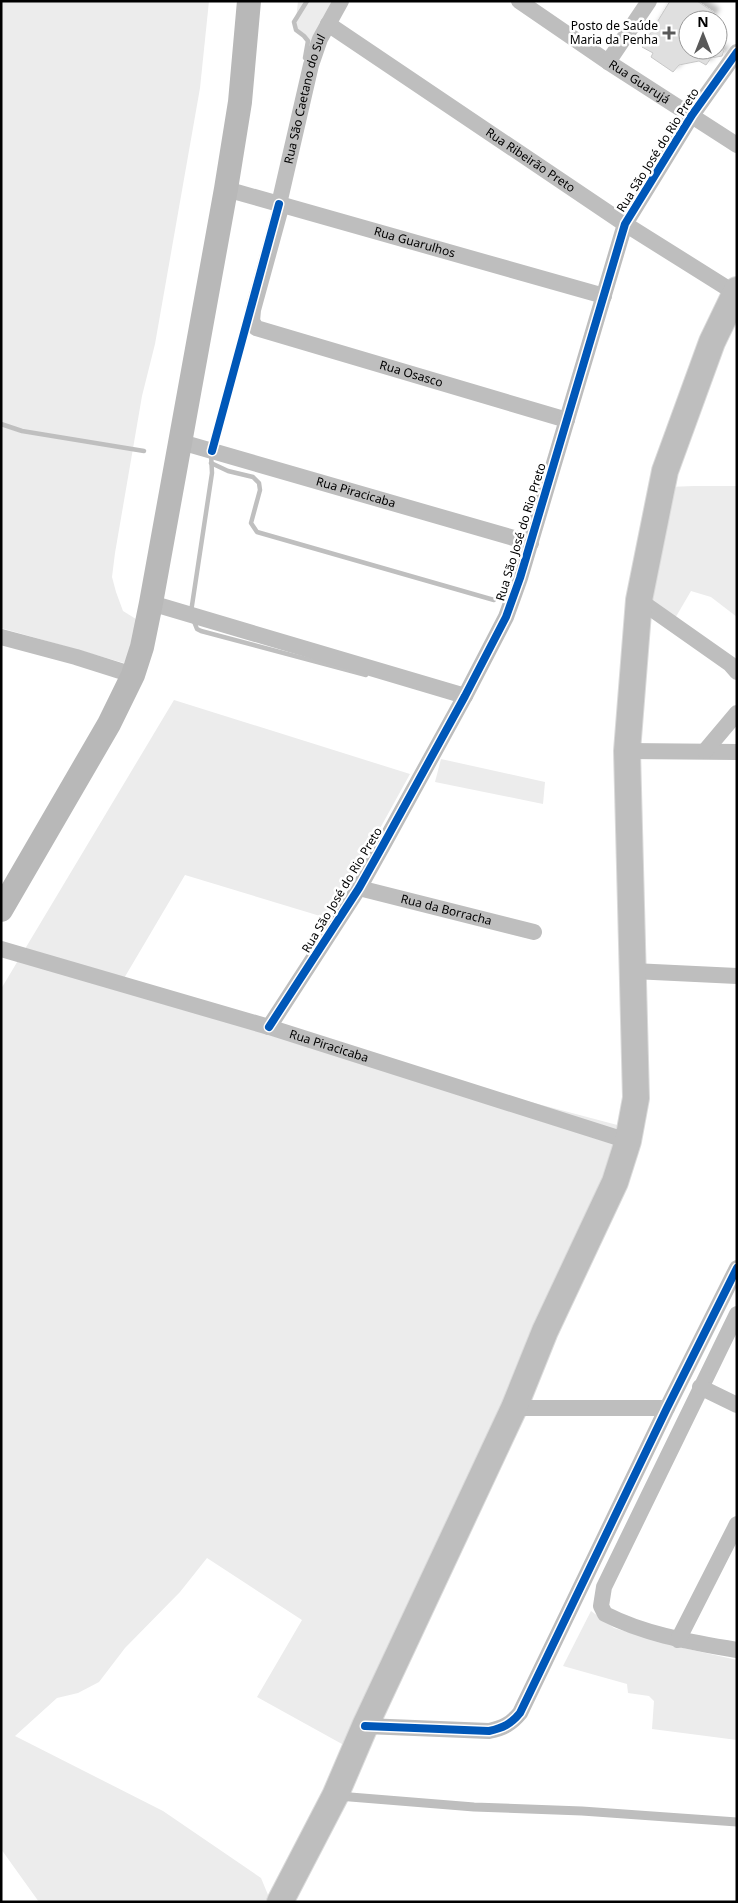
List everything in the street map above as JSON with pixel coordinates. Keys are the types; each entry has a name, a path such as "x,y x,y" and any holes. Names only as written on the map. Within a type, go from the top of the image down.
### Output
{"main road":[{"path":"1,910 109,724 133,675 142,647 226,189 240,102 249,1"},
{"path":"280,1902 335,1796 365,1726 514,1408 546,1331 615,1182 628,1141 636,1098 627,751 640,600 665,471 712,342 736,291"}],"street":[{"name":"Rua São Caetano do Sul","path":"256,328 252,320 253,310 280,204 311,65 328,24 341,1"},
{"name":"Rua Guarujá","path":"519,1 608,62 737,145"},
{"path":"608,62 649,1"},
{"name":"Rua Ribeirão Preto","path":"328,24 625,224 736,291"},
{"name":"Rua São José do Rio Preto","path":"269,1027 359,888 465,696 506,617 531,543 625,224 692,115 737,52"},
{"name":"Rua Guarulhos","path":"226,189 604,296"},
{"name":"Rua Osasco","path":"256,328 567,420"},
{"name":"Rua Piracicaba","path":"181,442 531,543"},
{"path":"640,600 730,664 737,672"},
{"path":"151,603 465,696"},
{"path":"1,637 76,657 133,675"},
{"path":"706,751 737,713"},
{"path":"627,751 737,752"},
{"name":"Rua da Borracha","path":"359,888 534,932"},
{"name":"Rua Piracicaba","path":"1,950 269,1027 628,1141"},
{"path":"633,971 737,976"},
{"path":"365,1726 488,1731 502,1728 512,1723 520,1713 530,1694 667,1408 737,1268"},
{"path":"737,1314 604,1587 601,1606 605,1614 616,1620 678,1640 737,1650"},
{"path":"700,1387 737,1405"},
{"path":"514,1408 667,1408"},
{"path":"678,1640 737,1524"}],"lane":[{"path":"335,1796 474,1807 590,1812 737,1822"}],"shaded area":[{"path":"1,1 209,1 200,88 155,344 142,396 115,553 112,577 123,611 144,624 124,663 1,628"},
{"path":"298,1 343,1 322,54 308,48 307,40 295,29"},
{"path":"737,486 737,617 711,597 691,591 674,620 645,593 668,487"},
{"path":"174,700 410,774 330,919 185,875 123,980 451,1081 621,1126 611,1193 351,1749 257,1697 302,1620 207,1558 180,1592 125,1648 99,1682 78,1693 57,1698 15,1736 163,1811 261,1878 271,1902 39,1902 1,1849 1,989"},
{"path":"441,759 545,782 543,804 435,782"},
{"path":"591,1611 614,1628 679,1647 737,1660 737,1740 652,1729 654,1701 649,1696 628,1693 627,1684 563,1666"}],"building":[{"name":"Posto de Saúde Maria da Penha","path":"670,1 697,1 710,10 678,10 678,60 710,60 706,65 699,61 679,65 673,72 651,57 653,53 642,47"}],"waterway":[{"path":"305,58 308,41 296,30 294,22 307,1"},
{"path":"191,612 212,473 211,454 246,318"},
{"path":"1,424 22,431 144,451"},
{"path":"211,463 228,471 253,477 259,483 260,490 251,523 257,532 494,600"},
{"path":"193,619 197,629 201,631 366,675"}],"cycle path":[{"path":"269,1027 359,888 465,696 506,617 520,578 625,224 692,115 737,52"},
{"path":"212,451 279,204"},
{"path":"365,1726 489,1731 506,1725 520,1713 667,1408 737,1268"}],"place":[{"name":"Posto de Saúde Maria da Penha","path":"669,33"}]}
